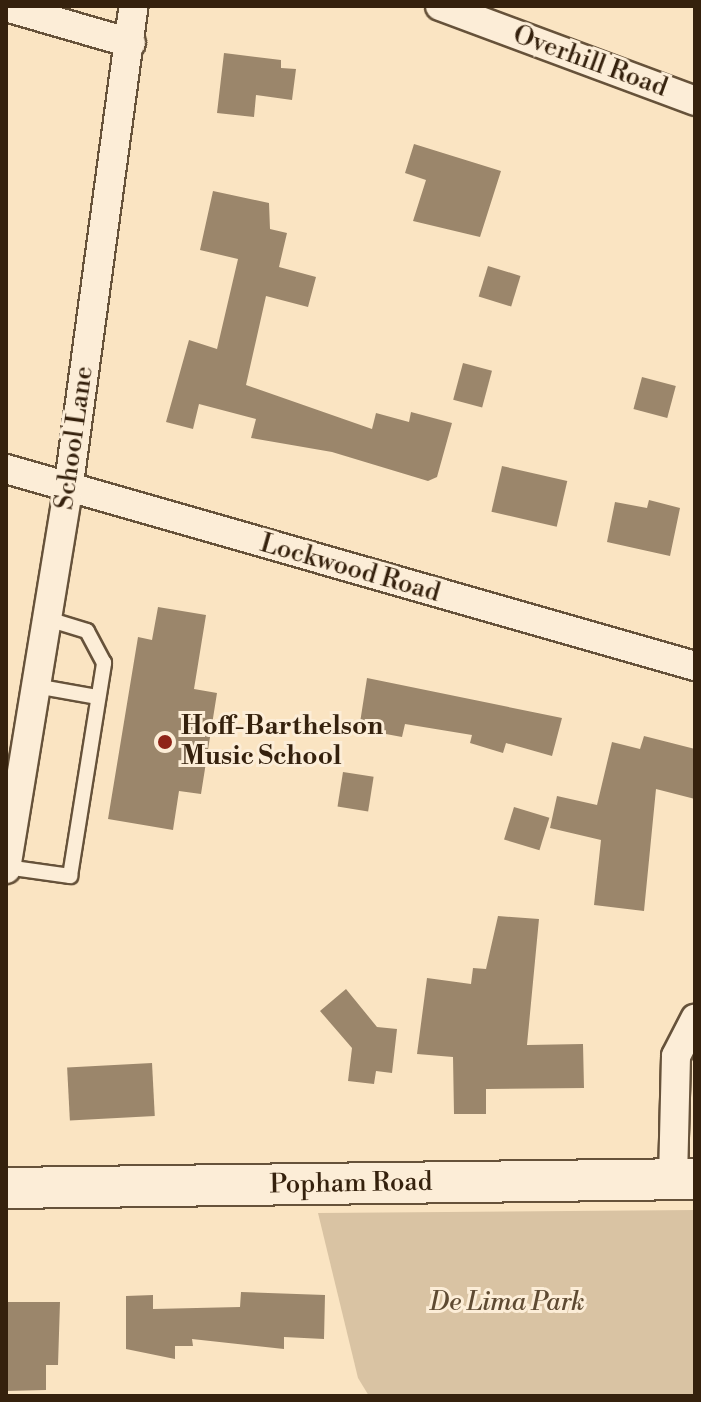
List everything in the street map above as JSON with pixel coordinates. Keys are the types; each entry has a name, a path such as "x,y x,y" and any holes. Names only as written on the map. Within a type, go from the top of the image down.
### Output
{"main road":[{"name":"Popham Road","path":"6,1188 684,1179"}],"street":[{"name":"School Lane","path":"6,868 68,491 134,6"},
{"name":"Overhill Road","path":"440,6 695,101"},
{"path":"6,7 131,43"},
{"name":"Lockwood Road","path":"6,469 68,491 695,666"},
{"path":"684,1179 676,1056 695,1019"}],"lane":[{"path":"6,868 70,876 98,697 99,642 48,619"},
{"path":"36,686 98,697"}],"green space":[{"name":"De Lima Park","path":"695,1210 695,1396 369,1396 358,1378 318,1213"}],"building":[{"path":"224,53 281,60 281,68 296,69 292,100 256,95 254,117 217,113"},
{"path":"414,144 501,171 480,237 413,221 426,180 405,173"},
{"path":"213,191 269,203 270,229 287,233 279,267 316,277 308,307 266,296 246,385 372,429 376,413 409,422 411,412 452,423 437,477 428,481 332,452 251,438 256,419 199,404 193,429 166,422 189,340 217,349 238,259 200,250"},
{"path":"488,266 521,276 511,307 479,297"},
{"path":"463,363 492,371 482,407 453,400"},
{"path":"642,377 676,386 667,418 633,409"},
{"path":"502,466 567,481 557,527 491,512"},
{"path":"649,500 680,508 670,556 607,542 615,502 647,508"},
{"name":"Hoff-Barthelson Music School","path":"158,607 206,615 194,689 217,693 201,794 179,791 173,830 108,819 138,637 152,640"},
{"path":"367,678 562,718 552,756 506,743 503,753 470,743 472,735 405,724 402,737 359,729"},
{"path":"644,736 695,749 695,799 656,789 644,911 594,905 601,840 550,828 557,796 597,805 612,742 640,749"},
{"path":"343,772 374,777 368,811 338,807"},
{"path":"514,807 549,818 539,850 504,840"},
{"path":"498,916 539,919 527,1045 583,1044 584,1088 486,1089 486,1114 454,1114 453,1057 417,1054 427,978 471,984 473,968 486,969"},
{"path":"346,989 377,1027 397,1029 392,1073 376,1071 374,1084 348,1081 352,1048 320,1011"},
{"path":"152,1063 155,1116 70,1120 67,1067"},
{"path":"241,1292 325,1295 324,1339 284,1337 284,1349 192,1339 193,1346 175,1346 175,1359 126,1349 126,1296 153,1295 153,1309 240,1307"},
{"path":"6,1302 60,1302 58,1365 46,1365 46,1390 6,1391"}],"place":[{"name":"Hoff-Barthelson Music School","path":"165,742"}]}
